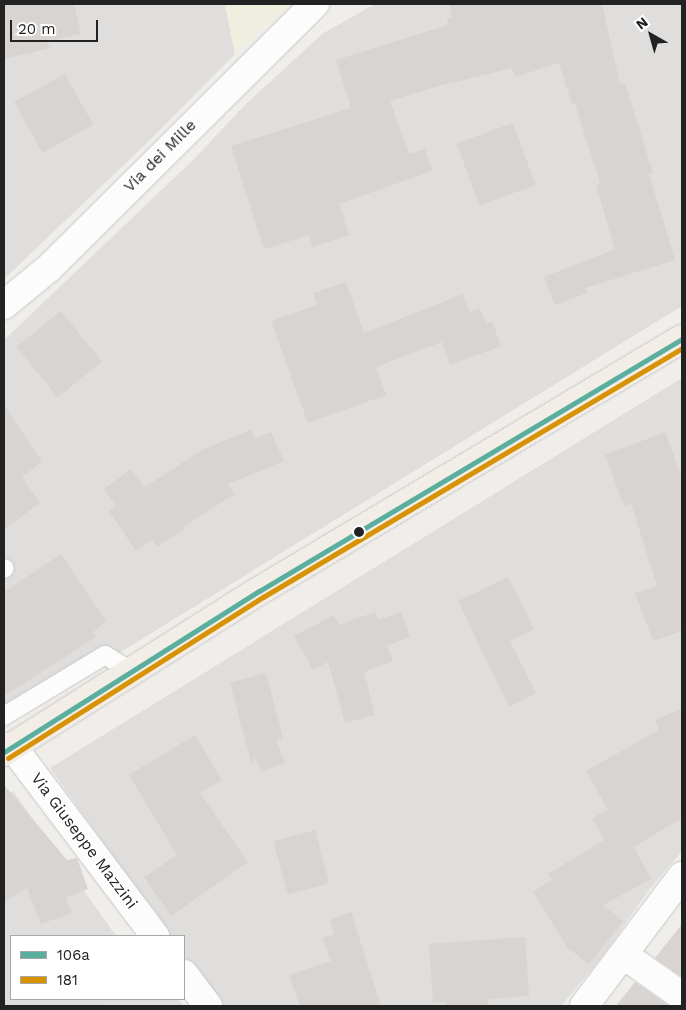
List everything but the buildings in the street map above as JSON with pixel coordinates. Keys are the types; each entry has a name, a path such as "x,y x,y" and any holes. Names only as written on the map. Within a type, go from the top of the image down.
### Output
{"main road":[{"path":"8,749 267,586 682,338"}],"street":[{"name":"Via dei Mille","path":"4,305 49,268 315,4"},
{"name":"Via Giuseppe Mazzini","path":"8,749 154,935"},
{"path":"584,1006 682,876"},
{"path":"624,955 682,996"},
{"path":"185,975 208,1006"}],"lane":[{"path":"8,749 10,712 105,655 132,672"}],"shaded area":[{"path":"4,4 225,4 235,54 149,141 4,279"},
{"path":"375,4 682,4 682,306 4,724 4,340 193,160 246,104 322,34"},
{"path":"682,378 682,851 648,891 605,953 561,1006 220,1006 185,957 185,935 169,935 50,768"},
{"path":"13,791 115,935 10,935 10,1000 161,1000 166,1006 4,1006 4,796"},
{"path":"114,1000 179,1000 184,1006 104,1006"}],"green space":[{"path":"225,4 290,4 235,54"}],"transit line":[{"name":"106a","path":"4,752 259,591 682,339"},
{"name":"181","path":"8,758 263,597 682,348"}]}
